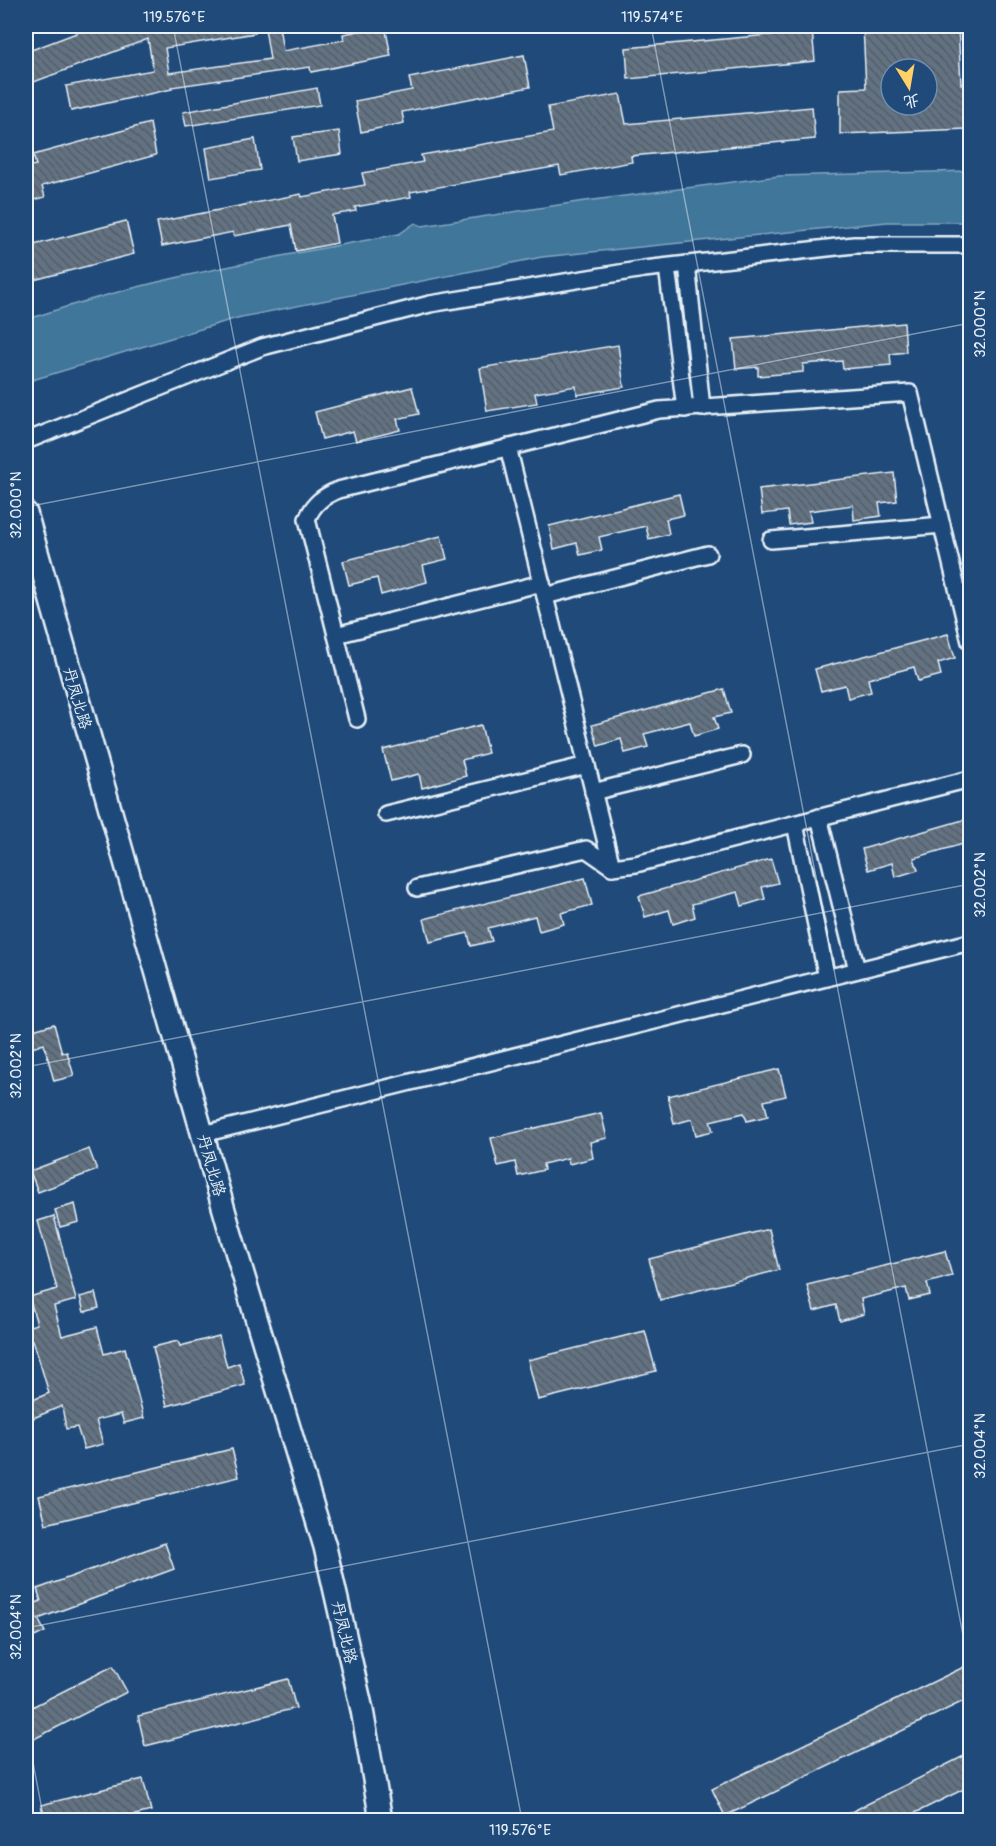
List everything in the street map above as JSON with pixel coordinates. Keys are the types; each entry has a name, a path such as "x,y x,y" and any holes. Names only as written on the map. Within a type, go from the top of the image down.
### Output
{"main road":[{"name":"丹凤北路","path":"26,513 203,1134 325,1547 362,1710 381,1821"}],"street":[{"path":"26,441 262,347 430,304 687,264 854,245 970,245"},
{"path":"687,264 702,408"},
{"path":"667,267 685,409"},
{"path":"357,719 307,519 313,505 322,496 338,490 659,410 910,393 970,642"},
{"path":"508,447 612,867"},
{"path":"771,540 942,525"},
{"path":"336,635 708,554"},
{"path":"593,792 742,755"},
{"path":"386,814 587,765"},
{"path":"417,888 586,849 612,867 636,864 970,779"},
{"path":"819,817 857,970"},
{"path":"795,824 827,978"},
{"path":"203,1134 970,942"}],"water":[{"path":"970,171 970,222 887,222 542,257 237,318 26,382 26,320 117,292 164,281 399,234 415,223 422,226 578,202 779,176"}],"building":[{"path":"95,26 255,26 255,33 165,48 169,73 270,59 265,28 279,26 283,51 344,40 343,34 385,26 391,56 311,72 310,67 171,87 172,89 71,111 66,86 153,70 148,39 26,85 26,52"},
{"path":"863,26 958,26 961,84 965,84 967,129 840,134 840,89 866,88"},
{"path":"812,31 815,61 628,79 626,48"},
{"path":"524,55 530,87 402,112 404,123 361,132 355,101 412,90 409,78"},
{"path":"317,88 320,105 186,126 183,112"},
{"path":"620,94 626,124 812,107 815,139 631,156 632,162 561,175 559,166 410,192 411,197 355,207 356,211 332,215 337,243 296,251 291,225 234,236 233,232 162,246 157,222 301,194 302,197 365,185 362,173 423,162 421,155 553,132 548,107"},
{"path":"150,123 156,155 42,186 45,197 26,202 26,167 36,165 33,155"},
{"path":"339,131 342,154 297,161 293,137"},
{"path":"255,139 260,170 211,178 206,148"},
{"path":"126,221 134,254 26,282 26,247"},
{"path":"904,323 906,352 890,354 891,365 843,369 842,361 803,364 803,372 758,376 758,367 736,369 733,339"},
{"path":"618,345 624,387 577,395 576,386 535,393 537,403 487,411 480,368"},
{"path":"412,387 419,414 397,419 400,430 356,441 353,431 322,439 315,412"},
{"path":"894,473 897,501 879,503 881,516 854,520 853,505 809,511 811,522 789,525 787,511 762,514 759,489"},
{"path":"679,494 684,515 666,519 669,534 649,539 646,526 599,537 602,550 580,555 577,543 554,549 549,526"},
{"path":"441,536 447,559 423,565 427,582 381,595 377,578 349,585 343,561"},
{"path":"948,634 955,658 938,663 941,675 918,681 914,667 868,679 871,692 848,698 845,685 821,691 815,669"},
{"path":"724,689 731,713 714,717 718,729 694,736 690,722 644,734 648,747 625,753 621,739 598,746 592,725"},
{"path":"481,725 488,753 462,760 466,776 422,788 419,774 391,781 383,750"},
{"path":"970,818 970,842 914,858 918,870 895,877 892,863 868,870 862,849"},
{"path":"771,859 778,883 762,887 765,899 742,906 738,892 692,904 695,917 673,924 669,910 645,917 639,896"},
{"path":"585,878 592,905 561,913 564,924 539,931 535,916 488,928 492,941 471,946 468,933 430,942 424,919"},
{"path":"54,1024 62,1053 67,1052 74,1076 54,1081 44,1044 26,1050 26,1032"},
{"path":"779,1069 786,1096 764,1101 768,1116 747,1121 744,1113 710,1121 713,1131 696,1135 692,1119 674,1124 668,1096"},
{"path":"601,1113 607,1138 590,1142 593,1158 569,1164 568,1158 543,1164 544,1170 518,1176 515,1162 498,1166 491,1138"},
{"path":"89,1149 97,1170 38,1192 30,1171"},
{"path":"75,1204 79,1222 60,1227 55,1210"},
{"path":"54,1216 76,1300 54,1306 62,1336 97,1327 104,1354 125,1348 144,1418 124,1423 121,1414 96,1420 103,1444 84,1449 77,1427 66,1429 62,1406 26,1421 26,1403 49,1393 33,1340 26,1342 26,1327 37,1324 29,1297 57,1289 38,1221"},
{"path":"769,1229 779,1270 660,1300 649,1259"},
{"path":"945,1251 952,1276 927,1283 930,1295 909,1300 906,1288 861,1299 864,1314 840,1321 836,1305 814,1311 807,1285"},
{"path":"95,1293 99,1308 84,1312 80,1297"},
{"path":"645,1331 656,1371 538,1400 528,1360"},
{"path":"219,1336 227,1367 239,1363 245,1385 167,1406 153,1347 178,1341 180,1346"},
{"path":"232,1449 239,1477 46,1524 39,1496"},
{"path":"165,1543 174,1569 38,1619 45,1632 26,1641 26,1594 31,1605 41,1601 37,1589"},
{"path":"970,1664 970,1698 725,1816 712,1789"},
{"path":"113,1666 127,1692 26,1743 26,1710"},
{"path":"288,1679 296,1708 145,1746 138,1716"},
{"path":"970,1753 970,1786 899,1821 833,1821"},
{"path":"143,1779 151,1811 112,1821 45,1821 41,1805"}]}
